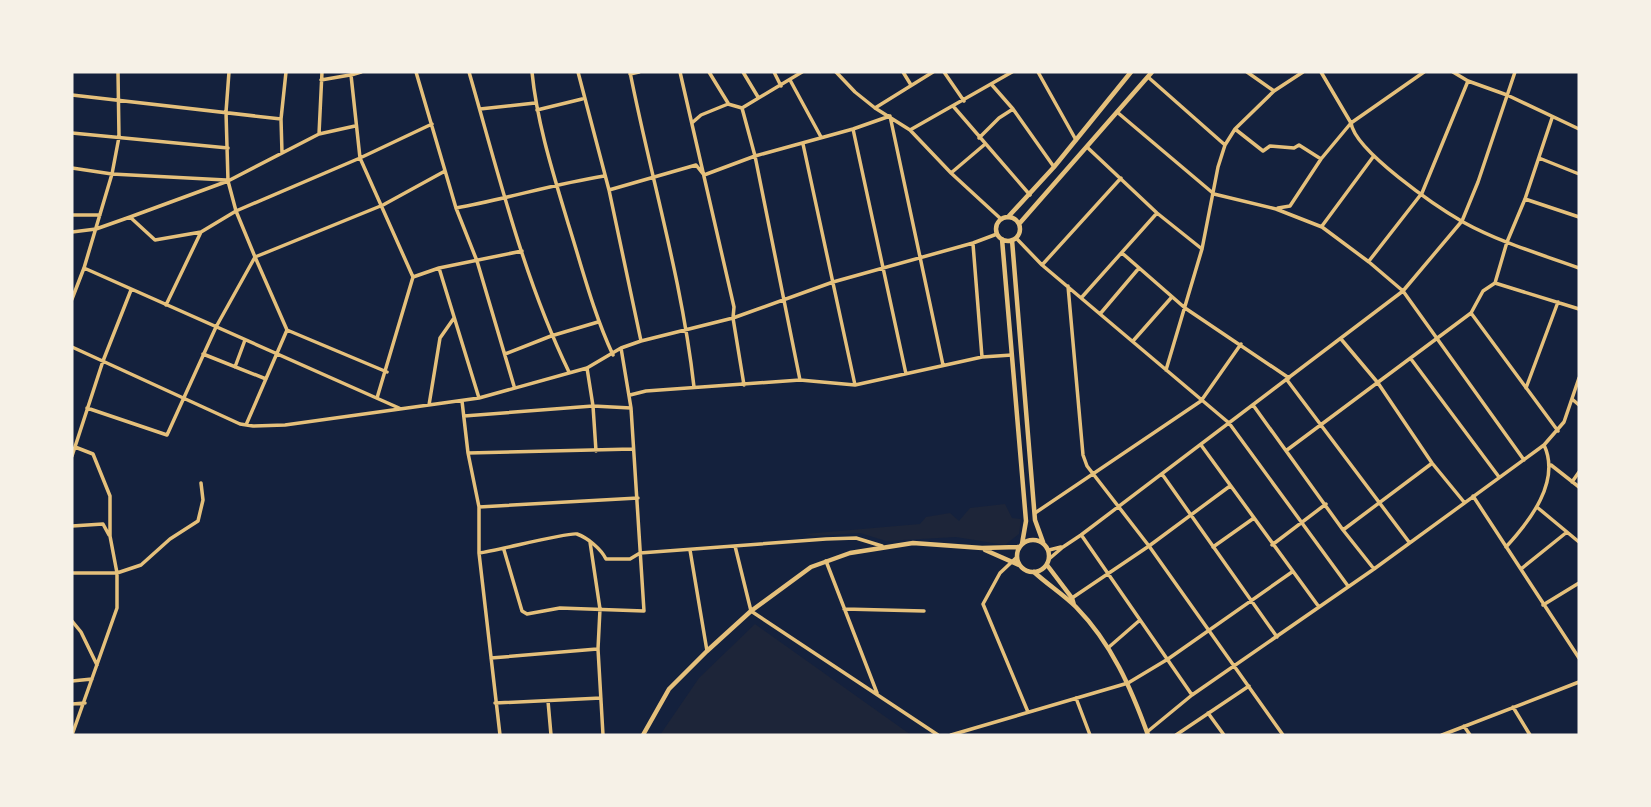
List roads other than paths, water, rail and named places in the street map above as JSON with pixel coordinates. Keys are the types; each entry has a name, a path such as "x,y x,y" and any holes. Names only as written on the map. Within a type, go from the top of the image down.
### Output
{"main road":[{"path":"1020,566 1017,557 1026,521 1002,239 997,234 996,226 1030,195 1131,72"},
{"path":"1019,224 1150,74"},
{"path":"1008,217 1019,224 1020,230 1014,239 1035,513 1043,542 1049,550 1048,562 1072,598 1074,606"},
{"path":"1002,239 1014,239"},
{"path":"643,735 669,689 707,651 751,611 811,567 850,553 913,543 982,548 1021,546 1032,540 1043,542"},
{"path":"982,548 1034,572 1074,606 1108,648 1128,683 1148,734"},
{"path":"1034,572 1048,562"}],"street":[{"path":"72,299 113,174 119,137 118,72"},
{"path":"229,72 226,112 228,181 236,211 287,330 387,372"},
{"path":"282,153 281,119 286,72"},
{"path":"319,134 322,72"},
{"path":"321,80 361,72"},
{"path":"416,72 456,208 477,261 514,386"},
{"path":"469,72 522,251 551,336 569,373"},
{"path":"532,72 535,103 557,184 598,322 613,355"},
{"path":"578,72 609,190 641,341"},
{"path":"639,72 630,73 687,330 694,387"},
{"path":"680,72 734,307 733,318 744,384"},
{"path":"709,72 728,104"},
{"path":"743,72 758,97"},
{"path":"774,72 781,86"},
{"path":"742,108 802,72"},
{"path":"836,72 874,108 910,130 1001,219"},
{"path":"903,72 911,85"},
{"path":"874,108 933,72"},
{"path":"944,72 964,101"},
{"path":"910,130 1012,72"},
{"path":"1038,72 1076,140"},
{"path":"1247,72 1274,91"},
{"path":"1166,370 1202,249 1225,145 1235,129 1274,91 1303,72"},
{"path":"1321,72 1351,123 1352,131 1373,157 1462,221 1507,242 1579,268"},
{"path":"1276,209 1290,205 1321,159 1351,123 1424,72"},
{"path":"1453,72 1579,129"},
{"path":"1048,562 1063,547 1403,291 1462,221 1515,72"},
{"path":"1150,74 1225,145"},
{"path":"351,75 360,158 413,277 387,372 377,398"},
{"path":"790,79 821,137"},
{"path":"1369,261 1422,193 1468,81"},
{"path":"992,85 1013,109 1054,167"},
{"path":"72,95 281,119"},
{"path":"537,110 583,99"},
{"path":"480,109 535,103"},
{"path":"693,122 701,115 728,104 742,108"},
{"path":"953,106 1030,195"},
{"path":"742,108 755,156 800,380"},
{"path":"979,138 999,118 1013,109"},
{"path":"1117,113 1214,194 1276,209 1322,227 1369,261 1403,291 1524,460"},
{"path":"704,175 755,156 853,130 890,117"},
{"path":"890,117 943,366"},
{"path":"1287,450 1471,313 1483,291 1495,283 1552,118"},
{"path":"130,217 155,240 201,232 236,211 432,124"},
{"path":"72,232 96,229 228,181 319,134 355,127"},
{"path":"1235,129 1263,151 1269,146 1294,148 1300,145 1321,159"},
{"path":"853,130 906,374"},
{"path":"72,133 228,148"},
{"path":"803,144 855,385"},
{"path":"951,173 985,144"},
{"path":"1088,148 1157,213 1202,249"},
{"path":"1322,227 1373,157"},
{"path":"1539,158 1579,174"},
{"path":"609,190 696,165 704,175"},
{"path":"72,167 113,174 228,181"},
{"path":"87,408 167,435 216,327 255,257 383,205 445,171"},
{"path":"456,208 507,199 557,184 604,176"},
{"path":"1042,265 1121,178"},
{"path":"1524,199 1579,217"},
{"path":"1082,297 1157,213"},
{"path":"72,215 100,215"},
{"path":"166,305 201,232"},
{"path":"72,347 246,425 285,425 479,398 514,386 587,368 621,348 641,341 733,318 833,282 997,234"},
{"path":"1014,239 1229,423 1349,587"},
{"path":"973,243 982,357"},
{"path":"413,277 439,268 522,251"},
{"path":"1122,253 1185,308 1241,344 1288,379 1378,504 1409,542"},
{"path":"84,268 401,408"},
{"path":"439,268 479,398"},
{"path":"1100,314 1139,268"},
{"path":"1495,283 1579,309"},
{"path":"1068,286 1083,456 1092,475 1149,546 1283,735"},
{"path":"72,456 103,361 131,289"},
{"path":"1133,341 1171,297"},
{"path":"1526,388 1558,302"},
{"path":"1471,313 1558,431"},
{"path":"429,405 440,338 454,318"},
{"path":"505,354 598,322"},
{"path":"246,425 287,330"},
{"path":"1340,339 1378,383 1432,463 1464,502"},
{"path":"235,367 245,340"},
{"path":"1035,513 1201,401 1241,344"},
{"path":"504,550 522,611 527,614 560,608 644,611 631,408 621,348"},
{"path":"203,354 266,379"},
{"path":"629,396 646,391 800,380 855,385 982,357 1012,355"},
{"path":"1411,359 1499,477"},
{"path":"587,368 596,451"},
{"path":"1148,734 1192,695 1349,587 1544,445 1558,431 1579,378"},
{"path":"1572,399 1579,405"},
{"path":"462,401 468,453 480,507 479,554 500,735"},
{"path":"1253,405 1374,569"},
{"path":"464,416 593,406 631,408"},
{"path":"1201,445 1319,607"},
{"path":"1544,445 1551,465 1579,487"},
{"path":"72,735 117,608 117,572 110,536 110,496 93,454 75,447"},
{"path":"468,453 633,449"},
{"path":"1343,530 1432,463"},
{"path":"1506,547 1538,507 1551,465"},
{"path":"1572,482 1579,472"},
{"path":"1162,474 1277,637"},
{"path":"72,573 117,572 141,565 170,540 196,523 201,512 201,482"},
{"path":"1065,598 1072,598 1107,575 1230,486"},
{"path":"1472,496 1579,658"},
{"path":"480,507 638,498"},
{"path":"1272,545 1326,504"},
{"path":"1538,507 1579,542"},
{"path":"1213,547 1254,518"},
{"path":"72,526 103,524 110,536"},
{"path":"1521,569 1567,532"},
{"path":"479,554 566,534 579,535 598,547 606,559 630,559 640,554 734,546 856,538 884,547"},
{"path":"1081,536 1192,695"},
{"path":"590,542 600,609 598,649 603,735"},
{"path":"734,546 751,611 937,735"},
{"path":"1049,550 1063,547"},
{"path":"690,550 707,651"},
{"path":"1017,557 1000,572 984,604 1028,712"},
{"path":"826,561 878,696"},
{"path":"951,735 1128,683 1168,659 1292,572"},
{"path":"1543,605 1579,583"},
{"path":"844,609 924,611"},
{"path":"72,621 81,632 97,665"},
{"path":"1108,648 1140,621"},
{"path":"491,658 598,649"},
{"path":"72,681 92,679"},
{"path":"1442,735 1579,681"},
{"path":"1176,735 1249,686"},
{"path":"495,703 601,698"},
{"path":"1076,698 1090,735"},
{"path":"548,701 551,735"},
{"path":"72,704 85,703"},
{"path":"1513,707 1530,735"},
{"path":"1208,713 1224,735"},
{"path":"1464,726 1470,735"},
{"path":"1187,727 1191,735"}]}
